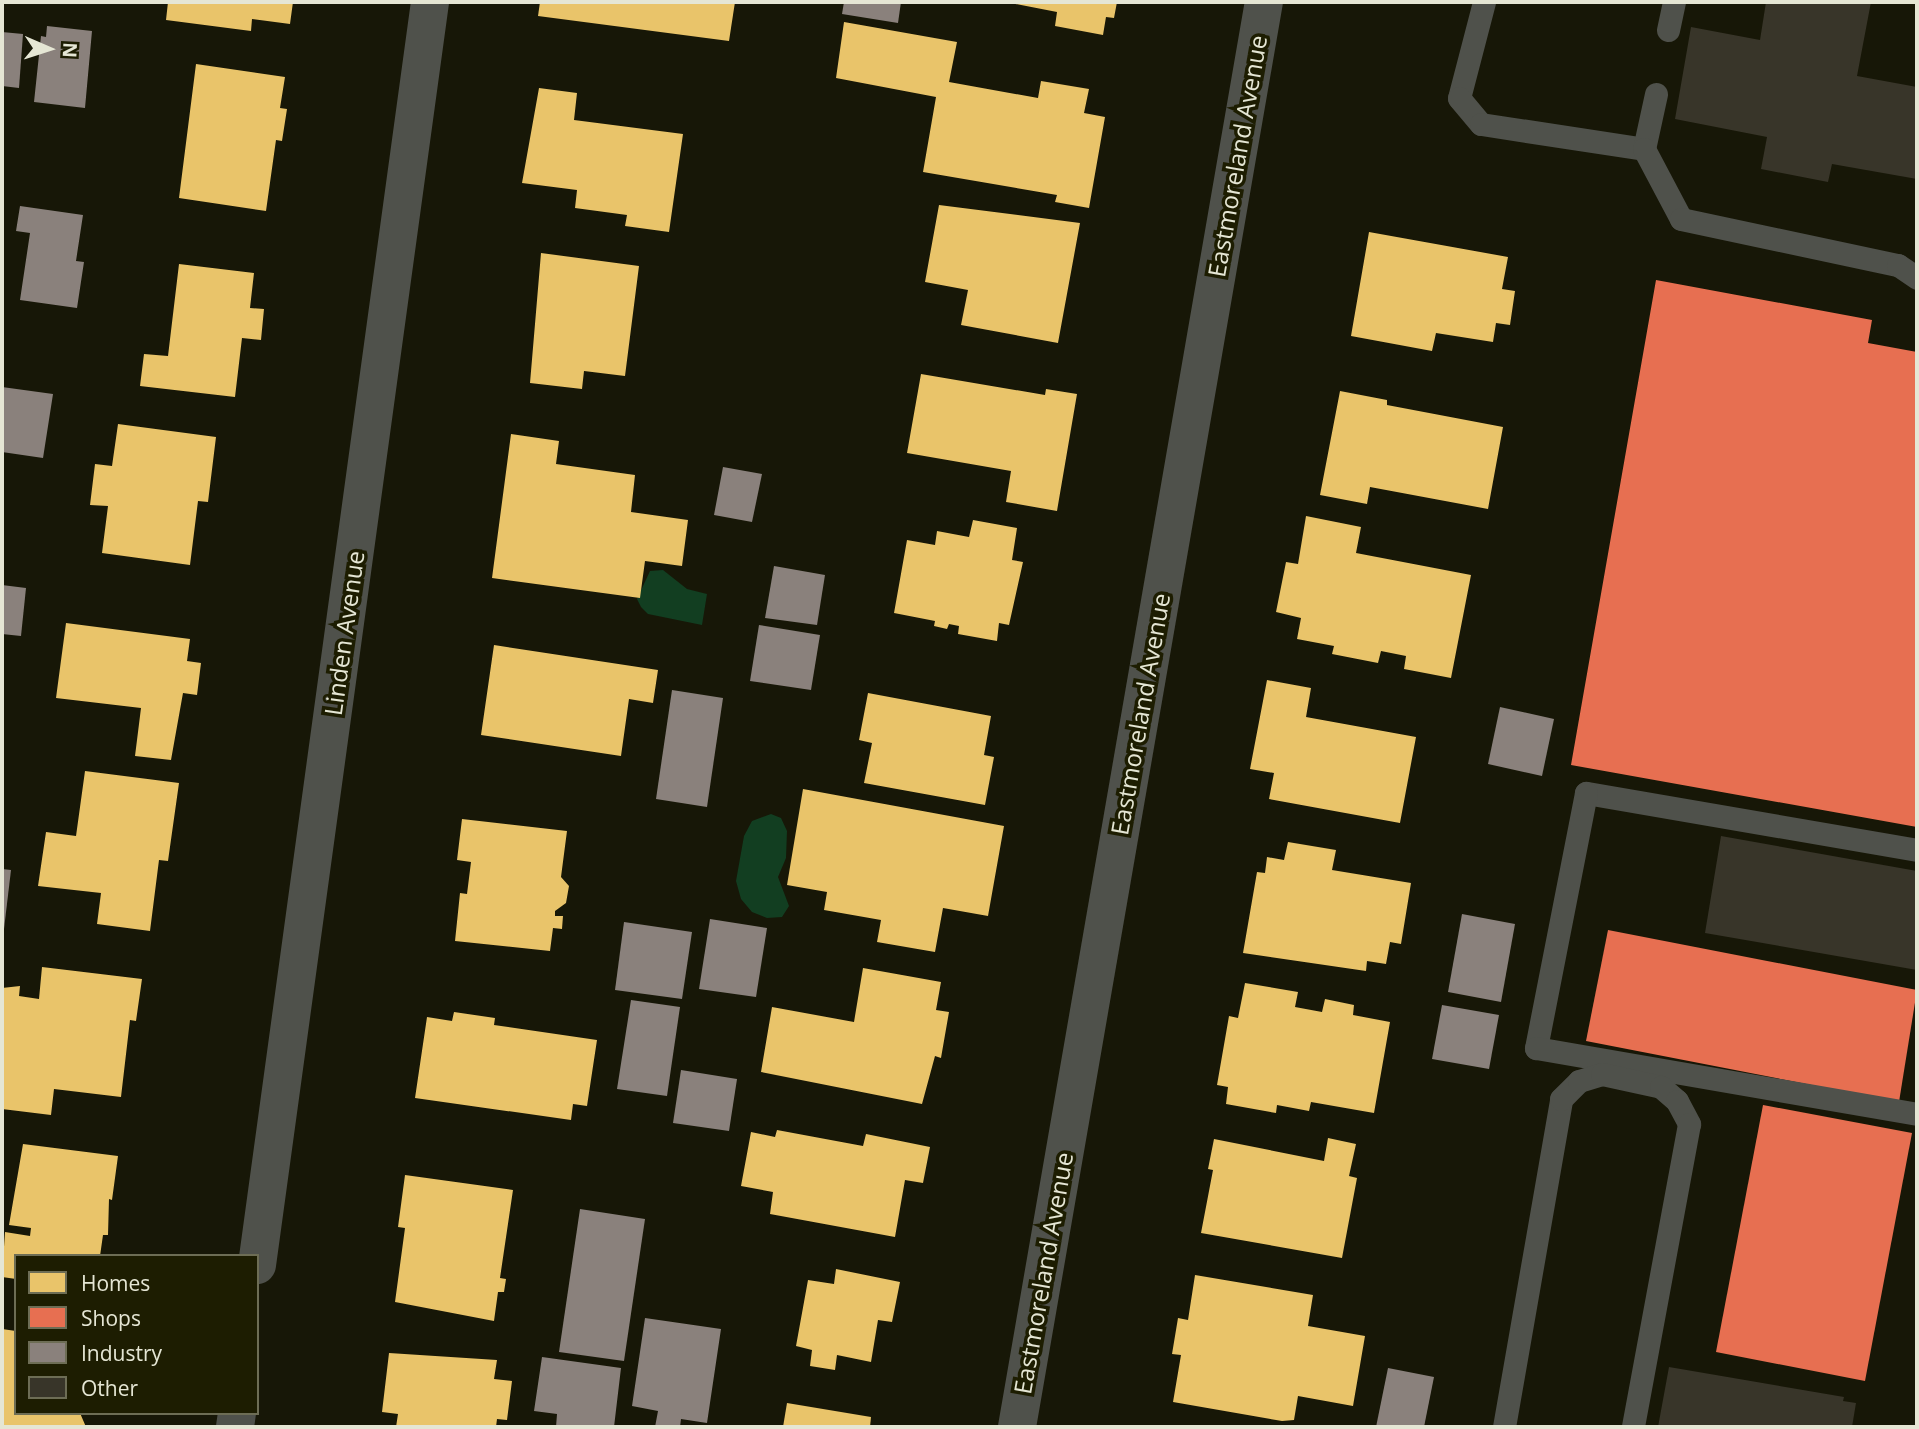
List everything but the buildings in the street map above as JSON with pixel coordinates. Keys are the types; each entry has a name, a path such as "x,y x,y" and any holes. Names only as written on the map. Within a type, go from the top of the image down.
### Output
{"street":[{"name":"Linden Avenue","path":"259,1254 430,2"},
{"name":"Eastmoreland Avenue","path":"1017,1427 1264,2"}],"lane":[{"path":"1484,2 1459,98 1481,124 1644,149"},
{"path":"1668,30 1675,2"},
{"path":"1656,94 1644,149 1681,219 1898,265 1917,278"},
{"path":"1917,850 1586,793 1536,1048 1917,1114"},
{"path":"1504,1427 1561,1099 1579,1081 1602,1074 1661,1087 1677,1101 1689,1124 1633,1427"}],"shaded area":[{"path":"663,570 687,589 707,594 702,625 648,614 641,607 637,599 650,571"},
{"path":"771,814 781,818 787,831 786,858 778,877 789,906 782,917 767,918 752,912 741,899 736,881 744,836 752,821"}]}
